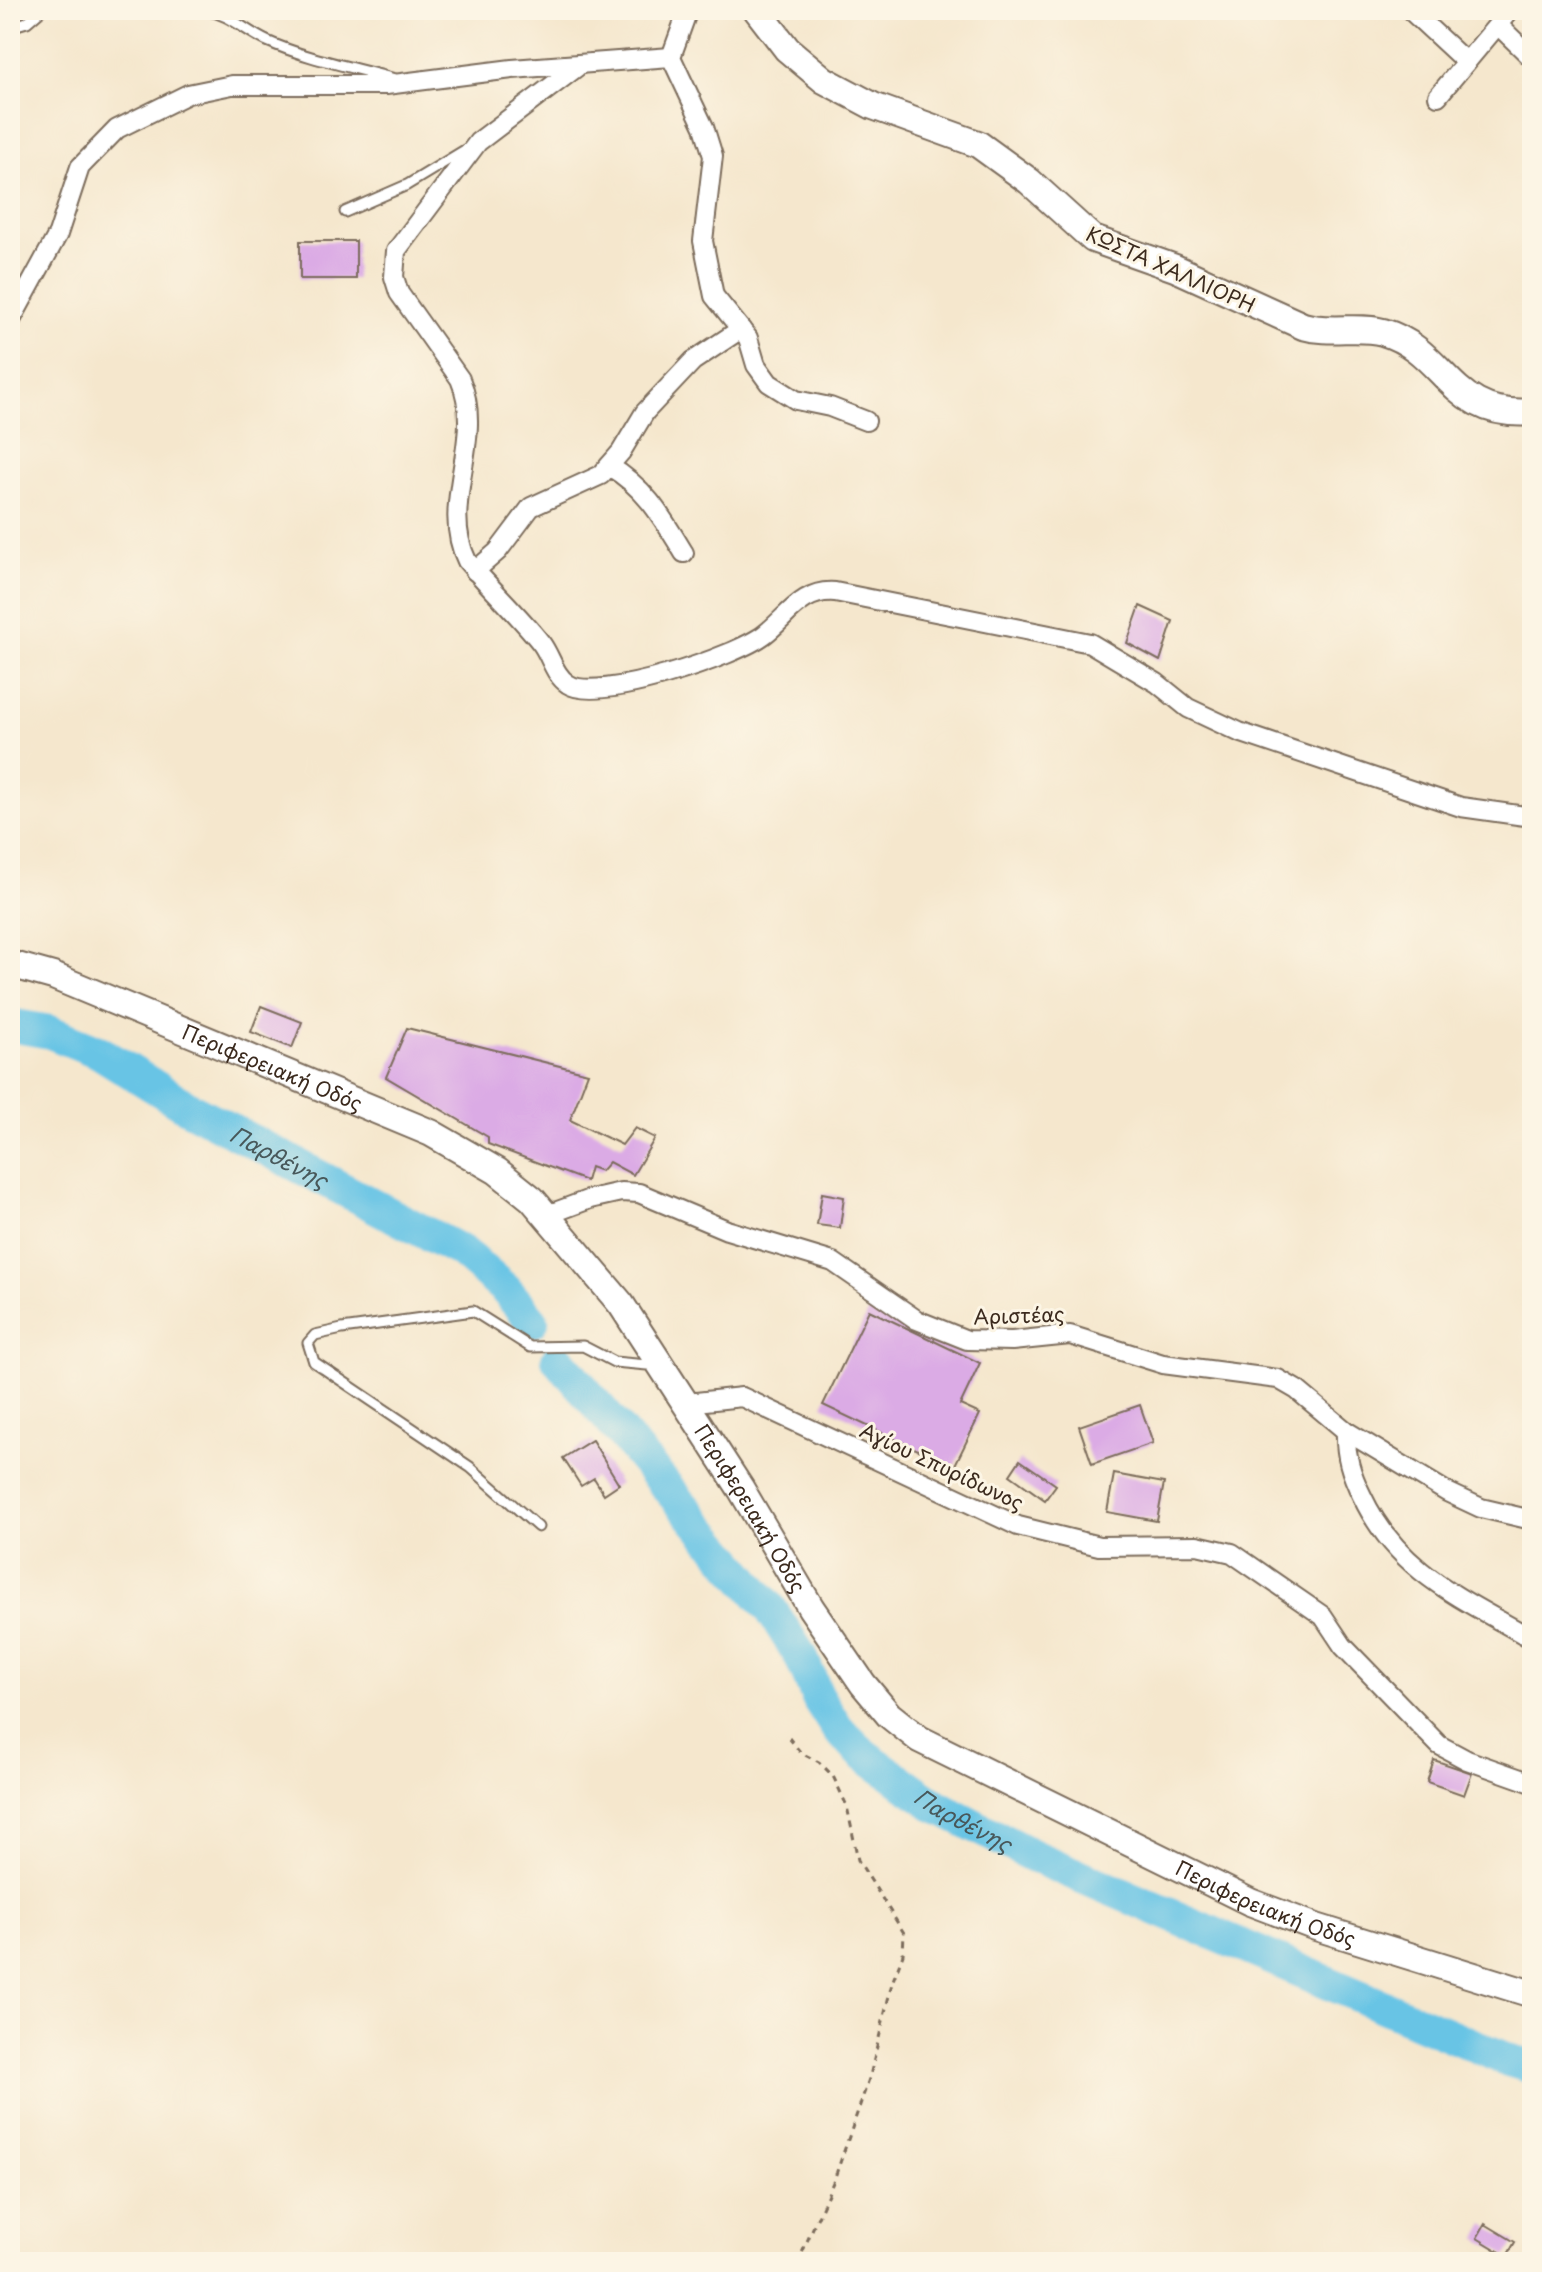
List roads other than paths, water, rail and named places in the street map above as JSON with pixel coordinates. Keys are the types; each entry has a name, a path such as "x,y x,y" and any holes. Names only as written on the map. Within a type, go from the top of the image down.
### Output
{"main road":[{"name":"ΚΩΣΤΑ ΧΑΛΛΙΟΡΗ","path":"757,10 787,49 824,80 873,106 978,144 1029,181 1093,239 1175,268 1303,326 1319,331 1382,332 1401,340 1475,403 1503,414 1532,412"},
{"name":"Περιφερειακή Οδός","path":"10,964 53,976 161,1019 431,1133 497,1171 547,1215 621,1304 687,1403 811,1608 863,1684 889,1715 919,1739 1250,1902 1316,1927 1532,1994"}],"street":[{"path":"688,10 671,57 704,127 713,156 703,241 709,281 719,304 752,345 761,374 781,393 866,421"},
{"path":"1410,10 1466,62"},
{"path":"1438,96 1510,10"},
{"path":"1498,25 1532,58"},
{"path":"10,322 58,234 80,167 117,129 165,104 209,88 410,83 512,69 577,67 671,57"},
{"path":"577,67 478,142 405,237 394,264 394,277 406,306 466,392 470,423 456,529 461,550 475,571 543,645 561,678 582,690 600,691 719,659 749,646 811,594 835,592 1090,643 1157,683 1188,708 1239,732 1461,807 1532,817"},
{"path":"475,571 498,551 531,507 545,498 590,482 609,466 645,412 693,361 741,329"},
{"path":"609,466 632,480 649,496 684,553"},
{"name":"Αριστέας","path":"547,1215 606,1195 639,1193 727,1230 833,1262 940,1332 989,1342 1070,1335 1163,1364 1267,1376 1287,1382 1346,1431 1467,1502 1532,1520"},
{"name":"Αγίου Σπυρίδωνος","path":"687,1403 742,1397 1018,1526 1099,1546 1197,1545 1232,1553 1323,1616 1343,1646 1439,1745 1467,1760 1532,1783"},
{"path":"1346,1431 1348,1462 1356,1483 1375,1524 1401,1557 1426,1577 1532,1639"}],"lane":[{"path":"10,27 27,22 41,10"},
{"path":"205,10 232,18 264,40 284,48 410,83"},
{"path":"345,212 407,185 478,142"},
{"path":"538,1527 470,1467 314,1362 308,1354 308,1343 315,1335 342,1329 473,1311 530,1347 583,1346 614,1362 661,1366"}],"waterway":[{"name":"Παρθένης","path":"10,1025 50,1032 99,1052 189,1108 462,1252 506,1290 532,1321"},
{"name":"Παρθένης","path":"558,1359 770,1608 801,1657 819,1700 837,1728 864,1755 937,1806 1033,1856 1508,2060 1532,2067"}]}
